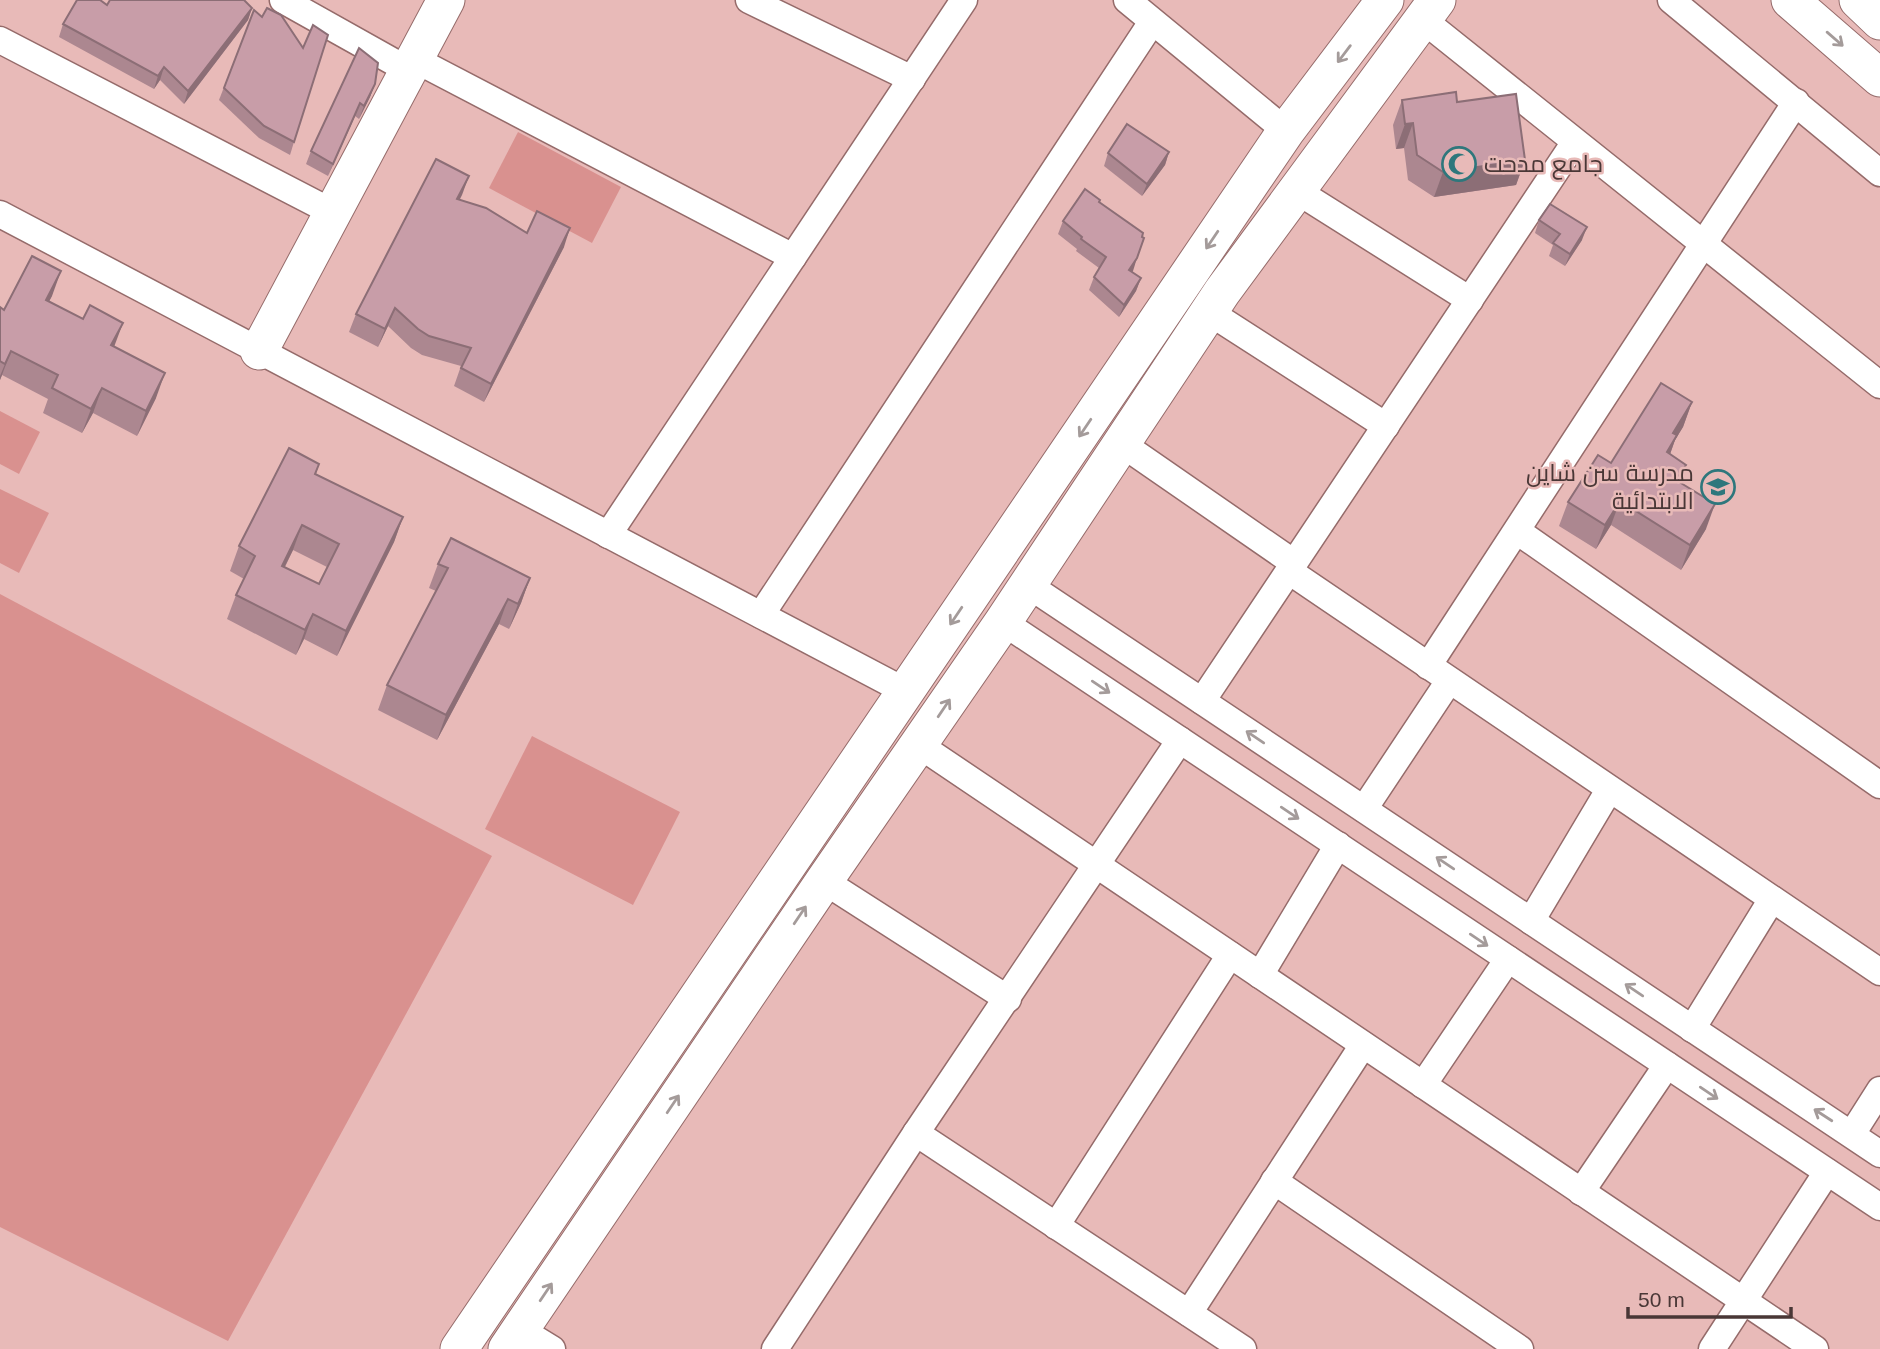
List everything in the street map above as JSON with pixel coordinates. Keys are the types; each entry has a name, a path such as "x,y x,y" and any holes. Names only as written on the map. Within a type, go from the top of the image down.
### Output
{"street":[{"path":"283,0 793,257"},
{"path":"259,351 446,0"},
{"path":"749,0 912,79"},
{"path":"608,535 964,0"},
{"path":"1127,0 1286,131"},
{"path":"459,1349 1286,131 1385,0"},
{"path":"1671,0 1880,173"},
{"path":"1790,0 1880,78"},
{"path":"1858,0 1880,20"},
{"path":"552,1349 514,1339 880,798 1003,622 1209,312 1429,10 1575,142 1880,385"},
{"path":"761,615 1152,22"},
{"path":"0,40 332,212"},
{"path":"1364,809 1517,531 1796,102"},
{"path":"1202,701 1575,142"},
{"path":"1297,191 1470,300"},
{"path":"1,217 905,691"},
{"path":"1209,312 1386,426"},
{"path":"1122,444 1439,674 1880,972"},
{"path":"1046,485 1080,505"},
{"path":"1517,531 1880,785"},
{"path":"1028,585 1880,1153"},
{"path":"1003,622 1880,1207"},
{"path":"1060,660 1085,623"},
{"path":"775,1349 916,1133 1180,740"},
{"path":"919,745 1815,1349"},
{"path":"848,775 880,798"},
{"path":"1531,921 1609,790"},
{"path":"1260,975 1338,845"},
{"path":"824,881 1008,999"},
{"path":"1692,1029 1772,898"},
{"path":"1056,1226 1230,955"},
{"path":"1423,1085 1508,959"},
{"path":"1189,1313 1363,1045"},
{"path":"1581,1192 1667,1065"},
{"path":"1852,1134 1880,1090"},
{"path":"916,1133 1242,1349"},
{"path":"1712,1349 1827,1172"},
{"path":"1274,1181 1520,1349"}],"shaded area":[{"path":"518,132 621,187 592,243 489,188"},
{"path":"0,411 40,432 19,474 0,464"},
{"path":"0,489 49,513 19,573 0,563"},
{"path":"0,594 492,856 228,1341 0,1227"},
{"path":"532,736 680,812 633,905 485,829"}],"building":[{"path":"77,0 100,0 107,5 110,0 244,0 252,8 188,91 164,67 158,76 63,24"},
{"path":"267,8 281,15 303,48 313,25 328,35 294,142 264,126 224,88 254,10 262,17"},
{"path":"359,48 378,63 375,84 364,106 360,103 333,164 311,151"},
{"path":"1456,92 1457,102 1516,94 1525,160 1443,172 1417,155 1413,123 1405,124 1402,100"},
{"path":"1127,124 1169,152 1147,184 1108,153"},
{"path":"436,159 469,176 457,199 486,208 527,233 537,211 570,228 491,384 461,368 471,348 429,336 395,308 385,329 356,314"},
{"path":"1085,189 1143,233 1144,238 1137,258 1129,270 1141,278 1124,305 1094,277 1106,257 1081,239 1082,237 1063,221"},
{"path":"1550,204 1587,227 1570,254 1553,243 1560,234 1539,220"},
{"path":"32,256 61,271 46,300 83,319 90,305 123,323 111,345 165,373 146,411 102,388 91,409 52,388 58,375 11,351 5,364 0,361 0,307 4,310"},
{"path":"1661,383 1692,402 1673,433 1677,435 1667,452 1686,465 1676,480 1715,504 1690,545 1620,501 1605,525 1568,502 1598,455 1611,463"},
{"path":"289,448 319,464 315,474 403,517 346,631 313,614 305,630 236,595 255,556 239,546","holes":["302,525 339,544 319,584 282,566"]},
{"path":"451,538 530,578 518,604 508,599 446,715 387,685 448,568 438,564"}],"place":[{"name":"جامع مدحت","path":"1459,164"},
{"name":"مدرسة سن شاين الابتدائية","path":"1718,487"}]}
